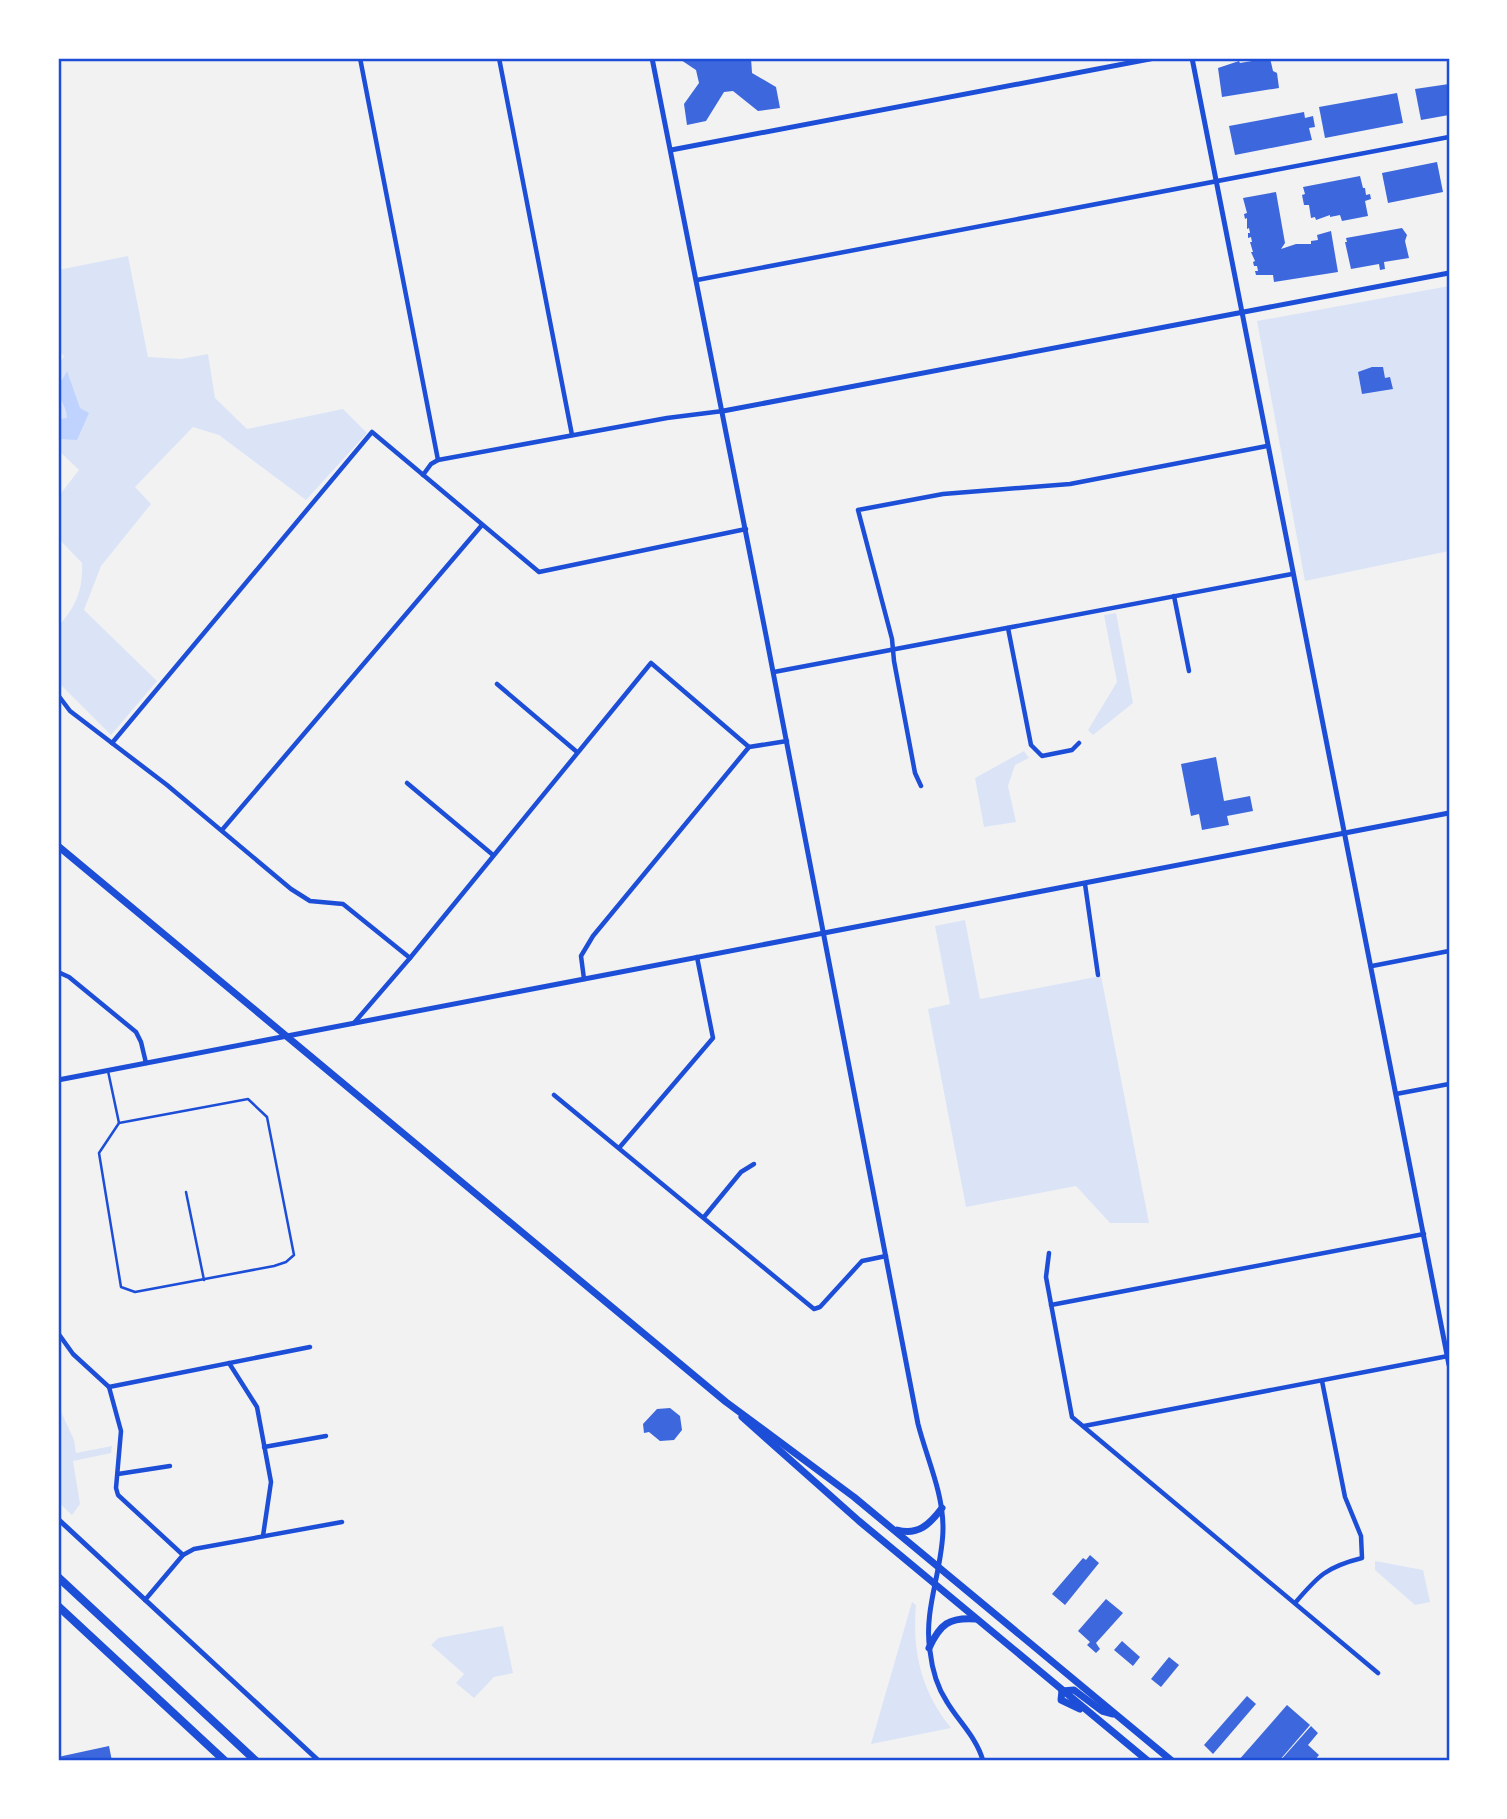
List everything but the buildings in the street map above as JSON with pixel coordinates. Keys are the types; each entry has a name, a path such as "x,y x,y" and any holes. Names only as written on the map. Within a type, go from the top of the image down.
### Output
{"highway":[{"path":"58,1577 256,1761"},
{"path":"58,1605 225,1761"}],"main road":[{"path":"58,846 726,1402 847,1511 1147,1760"},
{"path":"726,1402 800,1455 893,1528 1172,1761"},
{"path":"893,1528 909,1532 923,1528 933,1521 942,1508"},
{"path":"929,1648 937,1632 951,1620 976,1619"},
{"path":"1062,1691 1074,1690 1102,1712 1116,1715"}],"street":[{"path":"360,58 438,460"},
{"path":"499,58 572,435"},
{"path":"652,58 774,672 918,1424 942,1508 943,1529 929,1628 932,1666 943,1695 968,1730 983,1761"},
{"path":"671,150 1155,58"},
{"path":"1192,58 1449,1365"},
{"path":"697,280 1449,137"},
{"path":"423,475 431,464 438,460 723,411 1449,273"},
{"path":"112,743 372,432 539,572 746,529"},
{"path":"921,786 915,773 892,639 858,510 943,494 1070,484 1267,446"},
{"path":"222,830 482,525"},
{"path":"774,672 1292,574"},
{"path":"1174,596 1189,671"},
{"path":"1008,628 1031,745 1042,756 1072,750 1079,743"},
{"path":"354,1023 651,663 750,747"},
{"path":"497,684 577,752"},
{"path":"58,695 70,711 222,830 291,890 310,901 343,904 410,958"},
{"path":"584,979 581,956 593,936 750,747 787,741"},
{"path":"407,783 493,855"},
{"path":"58,1080 1449,813"},
{"path":"1085,884 1098,975"},
{"path":"1372,966 1449,951"},
{"path":"619,1148 713,1038 697,957"},
{"path":"58,972 69,977 136,1032 146,1063"},
{"path":"1396,1094 1449,1084"},
{"path":"554,1095 814,1310 820,1307 862,1261 886,1256"},
{"path":"704,1217 741,1172 754,1164"},
{"path":"1051,1305 1424,1234"},
{"path":"1049,1253 1046,1277 1072,1417 1378,1673"},
{"path":"58,1333 73,1354 109,1387 121,1430 116,1488 118,1495 183,1555"},
{"path":"109,1387 310,1347"},
{"path":"1083,1427 1448,1356"},
{"path":"229,1363 257,1407 271,1482 263,1536"},
{"path":"1295,1603 1320,1574 1362,1558 1361,1536 1345,1497 1322,1381"},
{"path":"264,1447 326,1436"},
{"path":"118,1474 170,1466"},
{"path":"58,1519 319,1761"},
{"path":"145,1600 183,1555 194,1549 342,1522"}],"lane":[{"path":"108,1070 119,1123 99,1153 121,1287 135,1292 204,1280 274,1266 286,1262 294,1255 267,1117 248,1099 119,1123"},
{"path":"186,1192 204,1280"}],"shaded area":[{"path":"128,256 148,357 181,359 208,354 215,398 247,429 343,409 367,433 306,500 219,435 193,427 135,487 151,504 101,566 84,610 157,681 111,735 58,682 58,627 77,598 82,563 58,538 58,497 79,470 58,450 58,366 64,356 58,350 58,270"},
{"path":"1449,286 1449,551 1305,581 1257,321"},
{"path":"1116,613 1133,703 1093,735 1088,730 1117,682 1104,615"},
{"path":"1024,751 1029,758 1015,765 1008,786 1016,822 984,827 975,778"},
{"path":"965,920 980,999 1101,976 1149,1223 1110,1223 1076,1186 966,1207 928,1009 950,1004 935,926"},
{"path":"58,1405 74,1440 76,1453 112,1446 111,1453 73,1461 80,1504 72,1515 58,1502"},
{"path":"1375,1561 1423,1570 1430,1602 1415,1605 1375,1570"},
{"path":"912,1602 916,1605 917,1654 921,1670 932,1700 951,1728 871,1744"},
{"path":"503,1626 513,1673 494,1677 474,1698 456,1683 464,1674 431,1645 438,1638"}],"water":[{"path":"67,371 80,408 89,413 77,440 61,439 60,419 67,418 58,388"}]}
